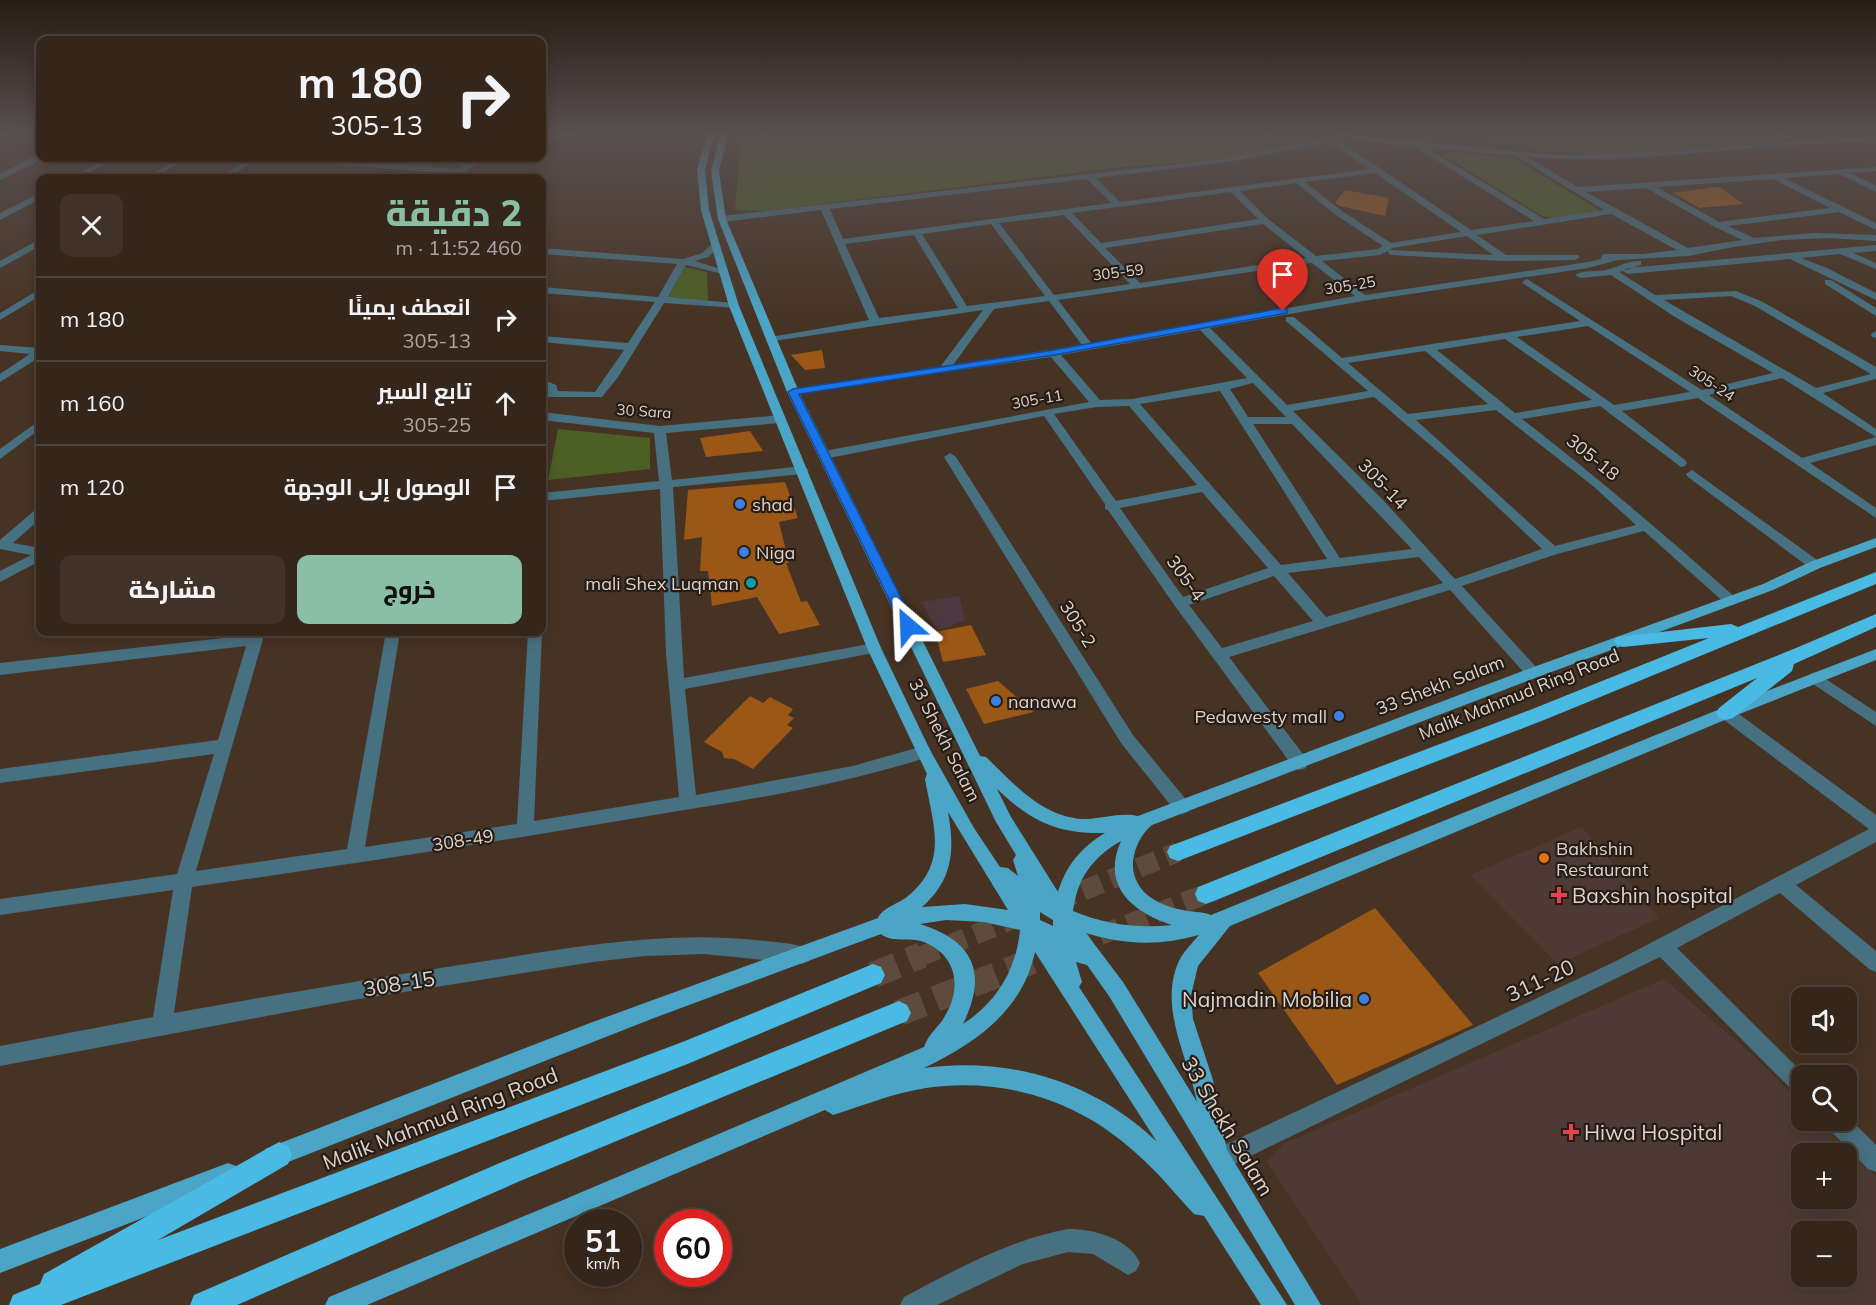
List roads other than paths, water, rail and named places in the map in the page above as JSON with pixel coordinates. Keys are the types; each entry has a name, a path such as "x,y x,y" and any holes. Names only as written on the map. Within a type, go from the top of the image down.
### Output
{"highway":[{"name":"Malik Mahmud Ring Road","path":"1178,852 1517,723 1876,578"},
{"path":"1206,894 1802,653 1876,620"},
{"path":"1623,641 1754,628"},
{"path":"1726,713 1802,653"},
{"name":"Malik Mahmud Ring Road","path":"23,1305 685,1053 873,975"},
{"path":"204,1305 511,1172 899,1013"},
{"path":"18,1305 279,1155"}],"main road":[{"name":"33 Shekh Salam","path":"703,195 705,210 734,306 874,648 927,759 968,832 1275,1305"},
{"name":"33 Shekh Salam","path":"718,195 722,219 793,392 1005,822 1062,915 1116,989 1309,1305"},
{"path":"734,306 753,296"},
{"path":"734,306 759,312"},
{"name":"33 Shekh Salam","path":"1081,1007 1069,972 1062,915 1067,892 1080,864 1102,843 1146,820 1533,673 1768,587 1815,565 1876,542"},
{"path":"968,832 1001,873 1029,896 1062,915 1100,930 1143,935 1186,930 1223,920 1726,713 1876,654"},
{"path":"971,753 1022,803 1045,818 1086,826 1146,820"},
{"path":"0,1261 712,986 802,956 861,932 911,906 926,896 942,870 945,846 927,759"},
{"path":"1146,820 1131,838 1124,858 1124,878 1132,893 1151,910 1168,916 1192,921 1223,920"},
{"path":"337,1305 770,1123 923,1056 977,1026 997,1009 1012,990 1018,976 1029,923 1029,896 1024,866 1005,822"},
{"path":"861,932 924,915 946,912 969,913 1029,923 1064,940 1089,960 1116,989"},
{"path":"1220,1159 1203,1080 1185,1026 1181,995 1189,962 1223,920"},
{"path":"861,932 898,930 928,934 941,940 958,957 966,979 964,1004 949,1031 923,1056"},
{"path":"770,1123 923,1078 956,1074 989,1074 1022,1079 1054,1089 1086,1103 1116,1122 1144,1146 1226,1230"}],"street":[{"path":"722,219 919,195"},
{"path":"1108,195 1117,204"},
{"path":"839,242 1187,195"},
{"path":"1239,195 1265,221 1363,298"},
{"path":"1316,195 1384,249 1503,258 1615,258 1672,255 1754,241 1821,235 1876,238"},
{"path":"1412,195 1503,258"},
{"path":"1498,195 1544,223"},
{"path":"1584,195 1689,253"},
{"path":"1665,195 1718,225 1824,270 1876,297"},
{"path":"1811,195 1876,227"},
{"path":"0,217 36,198"},
{"path":"824,206 875,322"},
{"path":"0,208 32,210"},
{"path":"1718,225 1839,209"},
{"path":"1065,211 1136,285"},
{"name":"305-59","path":"771,340 964,309 1234,273 1612,212"},
{"path":"993,220 1088,346"},
{"path":"1098,246 1265,221"},
{"path":"915,231 964,309"},
{"path":"0,265 36,244"},
{"path":"547,394 598,394 610,382 663,299 683,262 705,255 716,245"},
{"path":"1236,320 1268,322 1454,290 1613,272 1792,258 1876,248"},
{"path":"546,251 683,262 724,273"},
{"path":"1841,251 1876,266"},
{"path":"1613,272 1632,264 1659,262 1672,255"},
{"name":"305-25","path":"793,392 1054,352 1363,298 1588,265 1615,258"},
{"path":"1792,258 1876,313"},
{"path":"1613,272 1781,375 1814,392 1876,434"},
{"name":"305-24","path":"1527,282 1700,394 1876,514"},
{"path":"546,290 734,306"},
{"path":"1654,298 1732,293 1759,304 1876,374"},
{"path":"0,317 36,294"},
{"path":"943,370 993,305"},
{"path":"1290,319 1492,493 1552,551"},
{"path":"1341,361 1589,323"},
{"name":"305-14","path":"1202,326 1378,503 1533,673"},
{"path":"1508,336 1612,409 1681,463"},
{"path":"546,339 631,347"},
{"path":"0,348 36,351"},
{"name":"305-18","path":"1428,348 1597,483 1731,601"},
{"path":"1054,352 1097,404"},
{"path":"0,379 36,354"},
{"path":"1814,392 1876,374"},
{"path":"1612,409 1700,394 1781,375"},
{"name":"305-11","path":"824,455 1047,412 1097,404 1132,402 1223,387 1256,379"},
{"path":"546,384 552,387 547,394"},
{"path":"1223,387 1335,561"},
{"path":"1285,409 1376,393"},
{"path":"1132,402 1323,622"},
{"path":"1514,417 1600,402"},
{"path":"1405,418 1498,406"},
{"name":"305-4","path":"1047,412 1110,506 1300,763"},
{"name":"30 Sara","path":"546,416 660,430 780,419"},
{"path":"1245,420 1296,420"},
{"path":"0,455 36,427"},
{"path":"660,430 669,512 677,685 688,802"},
{"path":"1800,462 1876,441"},
{"name":"305-2","path":"950,456 1127,738 1182,807"},
{"path":"546,497 803,470"},
{"path":"1692,474 1815,565"},
{"path":"1110,506 1206,487"},
{"path":"1,545 36,516"},
{"path":"1218,655 1451,585 1552,551 1647,526"},
{"path":"1,545 36,553"},
{"path":"1180,603 1277,570 1422,552"},
{"path":"0,578 36,556"},
{"path":"0,669 256,636 184,881 162,1024"},
{"path":"355,856 392,636"},
{"path":"525,830 534,636"},
{"path":"677,685 874,648"},
{"path":"1815,678 1876,720"},
{"path":"1726,713 1876,825"},
{"path":"0,776 223,746"},
{"name":"308-49","path":"0,907 525,830 927,759"},
{"name":"311-20","path":"1220,1159 1664,947 1876,834"},
{"path":"1782,884 1876,963"},
{"name":"308-15","path":"0,1056 342,991 638,948 705,945 770,950 802,956"},
{"path":"1664,947 1791,1075"},
{"path":"1847,1131 1876,1161"},
{"path":"912,1305 1023,1251 1073,1240 1091,1241 1128,1263"}],"tunnel":[{"path":"1055,902 1178,852"},
{"path":"1044,957 1206,894"},
{"path":"919,957 1021,916"},
{"path":"873,975 922,955"},
{"path":"899,1013 1048,955"}],"place":[{"name":"shad","path":"740,504"},
{"name":"Niga","path":"744,552"},
{"name":"mali Shex Luqman","path":"751,583"},
{"name":"nanawa","path":"996,701"},
{"name":"Pedawesty mall","path":"1339,716"},
{"name":"Bakhshin Restaurant","path":"1544,858"},
{"name":"Baxshin hospital","path":"1559,895"},
{"name":"Najmadin Mobilia","path":"1364,999"},
{"name":"Hiwa Hospital","path":"1571,1132"}]}
